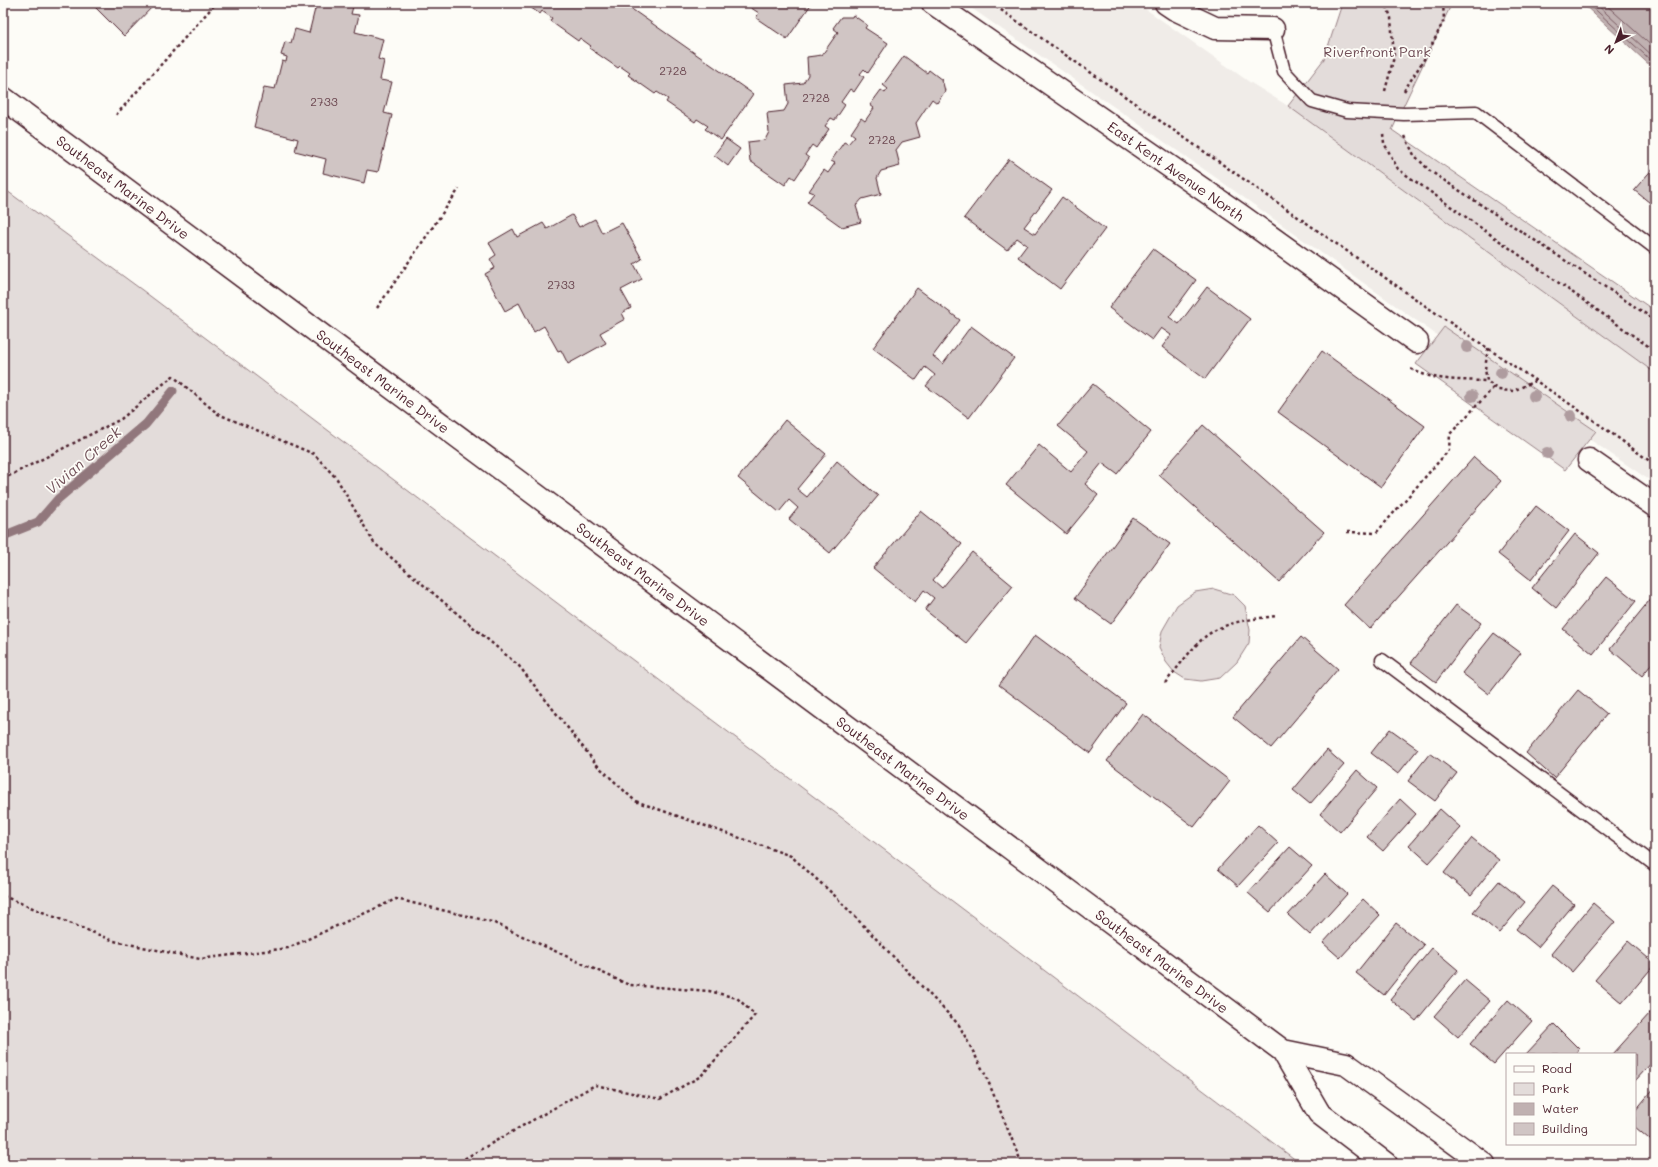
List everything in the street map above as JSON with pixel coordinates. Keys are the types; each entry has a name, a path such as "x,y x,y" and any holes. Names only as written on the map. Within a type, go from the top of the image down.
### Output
{"main road":[{"name":"East Kent Avenue North","path":"933,3 1233,211 1417,342"},
{"path":"1166,3 1175,9 1215,28 1273,28"},
{"name":"Southeast Marine Drive","path":"3,98 1283,1051 1319,1113 1386,1164"},
{"path":"1589,460 1655,506"},
{"name":"Southeast Marine Drive","path":"1283,1051 1346,1064 1484,1164"}],"lane":[{"path":"1273,28 1284,71 1312,100 1348,111 1404,114 1476,112 1655,248"},
{"path":"1382,660 1655,866"}],"path":[{"path":"116,115 216,3"},
{"path":"992,3 1655,464"},
{"path":"1386,3 1392,18 1394,57 1384,99 1381,126 1384,143 1398,168 1655,351"},
{"path":"1443,3 1444,20 1428,53 1404,92 1402,99 1405,135 1414,154 1430,171 1655,320"},
{"path":"377,308 460,190"},
{"path":"1488,348 1485,369 1487,380 1498,390 1513,391 1535,381"},
{"path":"3,479 121,420 173,376 218,414 314,454 336,479 374,543 519,666 597,765 635,801 792,856 834,895 959,1026 986,1076 1022,1164"},
{"path":"1348,532 1376,534 1449,450 1450,434 1494,387"},
{"path":"1165,683 1206,636 1228,625 1249,619 1277,616"},
{"path":"3,896 114,941 200,959 288,948 396,899 492,922 629,985 709,991 737,998 755,1015 701,1076 660,1099 595,1085 455,1164"}],"shaded area":[{"path":"964,3 1137,3 1248,81 1288,106 1655,373 1655,484 1438,336 1215,177"}],"green space":[{"name":"Riverfront Park","path":"1337,3 1452,3 1392,130 1655,311 1655,373 1288,106 1324,59 1341,7"},
{"path":"3,188 142,290 1301,1164 3,1164"},
{"path":"1444,327 1596,431 1565,470 1416,364"},
{"path":"1214,589 1234,595 1245,606 1250,630 1249,643 1237,662 1220,678 1201,681 1185,679 1174,672 1166,662 1159,647 1162,631 1177,605 1195,592"}],"water":[{"path":"1582,3 1655,3 1655,70"}],"building":[{"path":"91,3 156,3 124,36"},
{"path":"323,3 354,3 351,14 359,15 355,32 383,39 378,59 384,61 380,80 392,82 384,113 392,115 378,172 367,170 364,183 323,173 326,159 295,151 298,139 254,127 264,87 275,89 282,61 286,62 287,57 281,55 285,42 291,43 295,29 309,33 316,5 322,6"},
{"path":"524,3 623,3 753,94 721,140 705,129 708,126 697,119 695,122 666,102 668,99 657,92 655,94 628,75 630,73 620,66 618,68 589,48 591,46 580,38 578,41 550,21 552,18 542,11 540,14"},
{"path":"735,3 812,3 787,39 756,18 759,13 745,4 742,8"},
{"path":"853,15 867,25 865,28 888,43 868,73 864,69 860,74 864,77 854,92 850,89 841,102 845,105 835,120 831,118 825,126 829,129 816,148 812,145 805,155 809,158 795,179 791,176 785,185 750,161 748,142 765,140 769,132 767,113 784,111 788,104 786,85 803,83 808,75 807,57 822,55 838,32 833,28 841,17 852,17"},
{"path":"904,56 927,73 929,70 942,80 941,82 943,83 945,91 937,103 932,99 916,123 920,137 902,142 896,150 900,166 881,171 877,178 881,194 862,199 856,206 861,222 842,227 807,202 814,193 809,191 824,170 828,173 835,163 831,161 844,142 848,144 855,136 851,133 861,118 865,121 874,108 870,105 881,90 885,93 888,89 883,85"},
{"path":"726,139 740,149 728,166 714,155"},
{"path":"1009,159 1052,190 1024,227 1035,234 1062,197 1105,229 1060,289 1018,257 1027,245 1017,238 1007,250 964,218"},
{"path":"1655,166 1655,207 1634,190"},
{"path":"572,215 579,227 595,219 602,233 622,223 642,259 634,264 642,279 621,290 631,308 622,313 625,319 600,333 606,343 568,364 561,350 558,351 544,326 534,332 519,303 505,311 485,274 495,268 490,259 496,255 489,243 513,229 517,237 543,223 547,229"},
{"path":"1153,249 1196,280 1169,317 1179,324 1207,287 1250,319 1205,379 1162,347 1171,335 1161,328 1152,340 1109,308"},
{"path":"917,288 960,320 933,356 943,364 971,326 1014,358 969,418 926,386 935,375 925,367 916,380 873,348"},
{"path":"1322,351 1425,426 1381,487 1278,412"},
{"path":"1093,384 1151,432 1117,474 1102,463 1085,484 1098,495 1066,534 1006,485 1039,445 1071,472 1088,451 1058,426"},
{"path":"785,420 826,454 797,489 807,497 837,461 878,496 830,553 789,519 798,508 789,500 779,512 738,478"},
{"path":"1203,425 1324,532 1279,582 1159,475"},
{"path":"1474,457 1501,481 1370,629 1344,605"},
{"path":"1536,506 1569,531 1531,580 1498,554"},
{"path":"921,511 962,544 933,580 942,588 972,552 1013,586 966,643 925,610 934,598 924,590 915,602 873,568"},
{"path":"1133,518 1170,544 1111,624 1075,598"},
{"path":"1575,534 1599,553 1556,608 1532,588"},
{"path":"1606,577 1636,601 1593,654 1563,629"},
{"path":"1653,596 1655,598 1655,660 1642,676 1610,649"},
{"path":"1456,605 1481,623 1436,682 1411,663"},
{"path":"1494,633 1521,653 1489,694 1462,673"},
{"path":"1035,635 1126,703 1090,753 999,685"},
{"path":"1301,637 1338,669 1271,748 1233,717"},
{"path":"1578,690 1607,714 1554,778 1526,753"},
{"path":"1655,690 1655,700 1650,696"},
{"path":"1143,714 1230,781 1194,827 1107,761"},
{"path":"1390,729 1418,749 1398,774 1371,753"},
{"path":"1327,750 1344,765 1310,804 1293,790"},
{"path":"1430,753 1457,773 1435,801 1408,781"},
{"path":"1357,770 1377,788 1340,832 1320,814"},
{"path":"1400,799 1416,814 1383,851 1367,837"},
{"path":"1440,809 1461,828 1429,863 1409,845"},
{"path":"1258,825 1278,843 1238,886 1218,869"},
{"path":"1472,838 1499,860 1471,895 1444,873"},
{"path":"1290,847 1312,866 1270,912 1248,893"},
{"path":"1325,874 1347,894 1310,935 1288,915"},
{"path":"1499,881 1525,902 1499,933 1473,912"},
{"path":"1552,886 1574,904 1538,947 1516,929"},
{"path":"1363,899 1380,915 1340,958 1323,943"},
{"path":"1593,903 1615,922 1572,972 1551,954"},
{"path":"1396,923 1424,945 1384,995 1356,973"},
{"path":"1628,941 1655,964 1622,1003 1595,980"},
{"path":"1432,948 1458,970 1416,1021 1390,999"},
{"path":"1465,980 1490,1001 1458,1037 1434,1016"},
{"path":"1508,1000 1532,1021 1494,1064 1470,1044"},
{"path":"1650,1013 1655,1018 1655,1059 1636,1080 1636,1053 1614,1053"},
{"path":"1554,1024 1579,1049 1576,1053 1527,1053"},
{"path":"1655,1087 1655,1144 1636,1128 1636,1110"}],"waterway":[{"name":"Vivian Creek","path":"3,536 38,522 58,499 146,424 173,391"}]}
